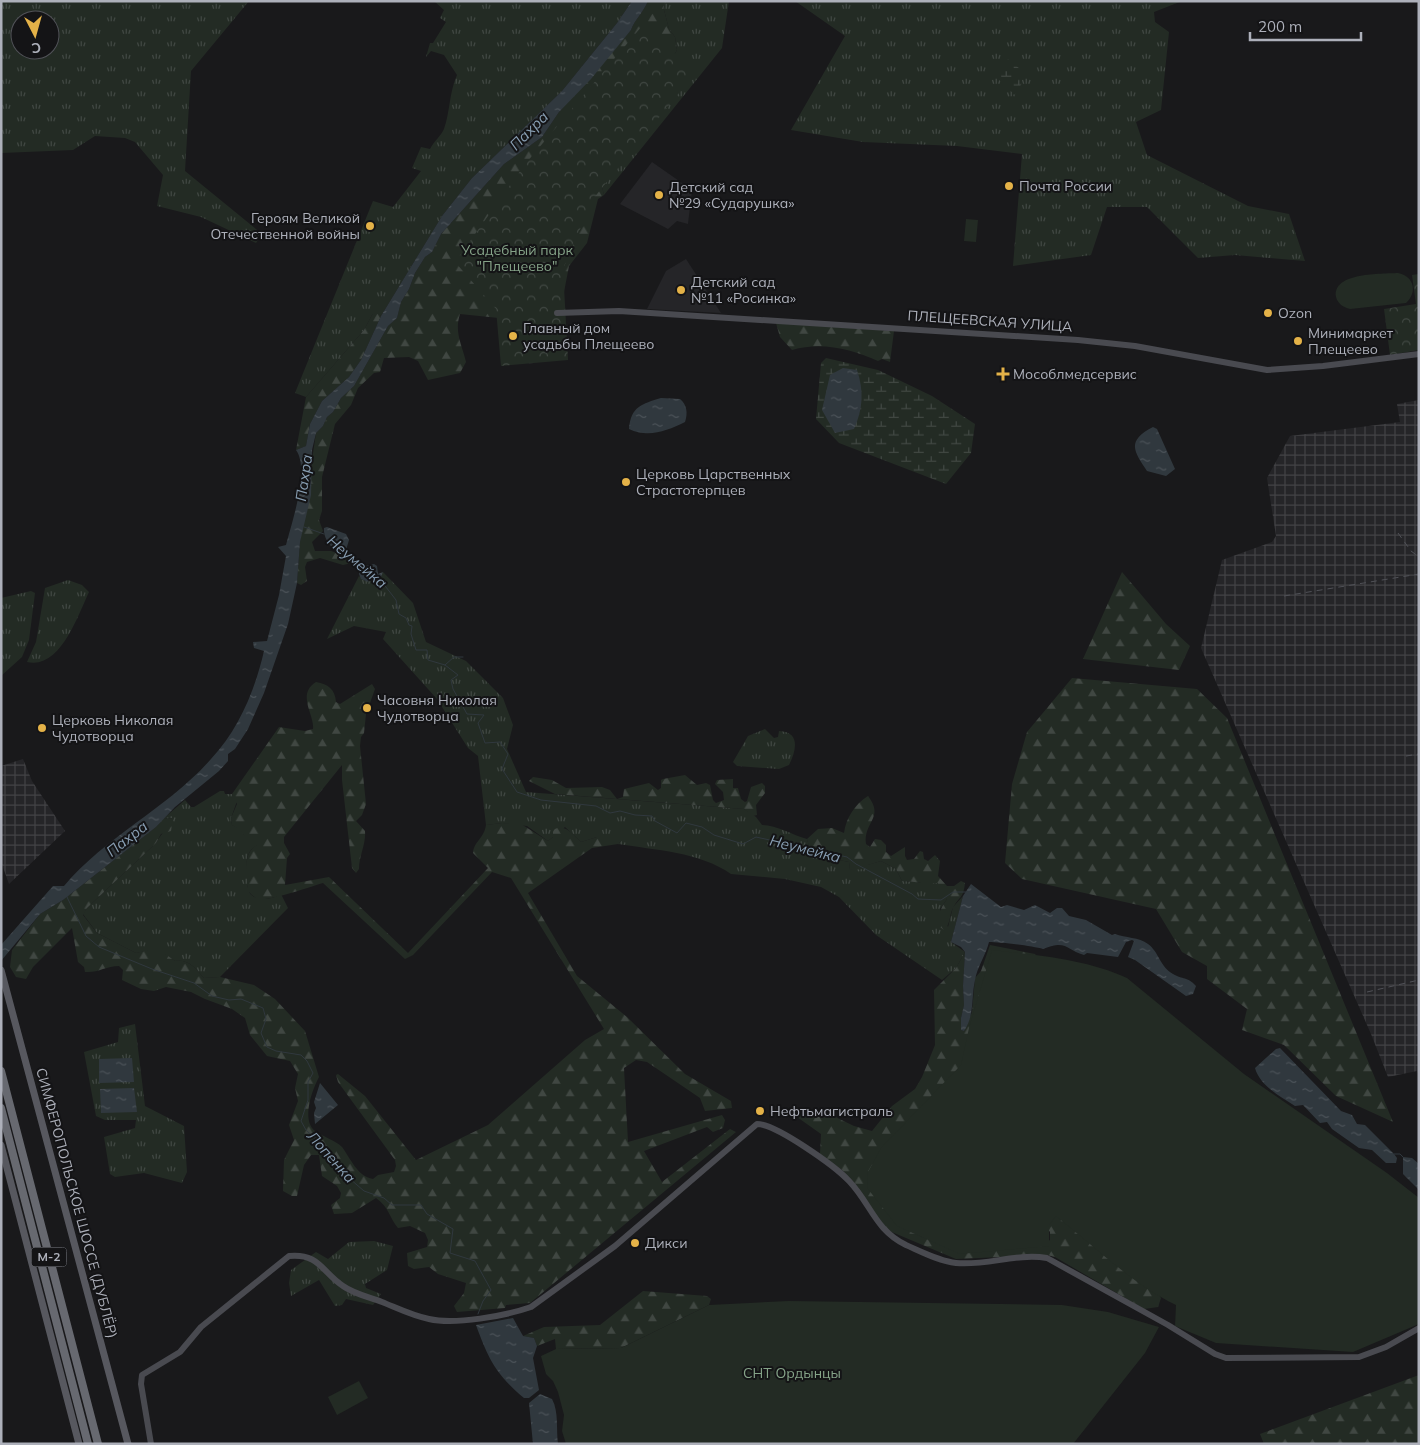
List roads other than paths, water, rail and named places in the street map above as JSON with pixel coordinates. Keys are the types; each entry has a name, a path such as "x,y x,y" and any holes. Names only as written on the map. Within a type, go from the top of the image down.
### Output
{"highway":[{"name":"М-2","path":"1,1071 98,1444"},
{"name":"М-2","path":"1,1108 88,1444"}],"main road":[{"name":"СИМФЕРОПОЛЬСКОЕ ШОССЕ (ДУБЛЁР)","path":"1,970 128,1444"},
{"path":"1,1145 79,1444"}],"street":[{"name":"ПЛЕЩЕЕВСКАЯ УЛИЦА","path":"557,313 619,311 1078,340 1135,346 1267,370 1323,366 1419,354"},
{"path":"151,1444 143,1403 142,1375 180,1352 201,1327 282,1260 296,1255 322,1265 337,1282 350,1290 427,1319 450,1322 464,1321 531,1308 615,1246 757,1124 763,1124 777,1131 845,1177 858,1192 879,1224 892,1237 904,1244 956,1263 1029,1256 1047,1258 1168,1325 1215,1354 1235,1358 1360,1357 1386,1346 1419,1328"}],"water":[{"name":"Пахра","path":"632,1 648,1 631,30 591,79 559,112 542,137 504,164 441,234 432,252 425,257 415,273 409,289 401,302 397,318 388,326 354,386 341,398 333,412 327,417 323,426 316,433 312,450 311,495 300,542 297,583 288,624 264,693 248,729 235,749 228,754 228,761 219,771 175,807 156,827 63,900 40,914 1,961 1,945 53,886 64,886 99,852 176,792 211,759 230,735 251,694 264,651 254,648 253,642 267,641 279,595 286,556 278,547 286,545 301,482 300,459 296,450 306,446 310,424 322,401 349,377 361,360 381,316 442,216 472,178 562,91 617,23"},
{"path":"843,368 857,370 862,393 861,407 854,429 835,433 822,410 830,375"},
{"path":"661,398 680,399 682,401 686,409 685,422 671,428 650,433 636,432 629,429 632,415 639,407"},
{"path":"1153,427 1157,429 1175,469 1166,476 1147,471 1136,452 1136,442 1139,437"},
{"path":"327,527 346,534 349,540 346,550 337,550 330,545 324,533 324,528"},
{"path":"374,564 377,566 378,574 383,572 381,577 370,579 368,582 361,579 359,574 361,567"},
{"path":"971,884 1001,907 1007,905 1024,910 1035,905 1050,913 1057,908 1062,908 1069,916 1086,920 1112,935 1115,934 1144,942 1152,947 1162,964 1169,971 1176,976 1187,979 1196,986 1193,994 1186,996 1128,957 1134,941 1132,940 1126,942 1118,957 1087,953 1084,955 1062,945 1043,949 989,942 976,975 970,1019 964,1031 961,1030 964,1005 965,952 961,947 951,942 963,896"},
{"path":"1280,1048 1341,1111 1352,1115 1357,1124 1365,1125 1394,1154 1397,1158 1396,1163 1386,1163 1372,1150 1359,1148 1332,1129 1327,1122 1320,1123 1303,1105 1295,1106 1266,1085 1255,1068 1276,1049"},
{"path":"132,1058 134,1082 99,1083 99,1059"},
{"path":"320,1083 338,1105 315,1124 314,1113 316,1108 314,1102"},
{"path":"134,1088 137,1112 101,1113 100,1089"},
{"path":"1403,1157 1412,1158 1419,1164 1419,1190 1403,1174"},
{"path":"513,1318 523,1336 534,1338 537,1346 533,1358 539,1390 529,1398 524,1398 506,1382 489,1357 476,1325"},
{"path":"540,1394 552,1399 554,1404 558,1444 533,1444 529,1403"}],"waterway":[{"name":"Неумейка","path":"304,527 324,534"},
{"name":"Неумейка","path":"347,551 361,567"},
{"name":"Неумейка","path":"379,578 396,600 399,614 406,618 409,625 412,626 411,634 416,650 427,650 428,660 445,665 458,675 451,680 453,689 467,714 484,715 478,723 485,743 500,742 508,754 502,769 517,792 541,800 596,806 610,813 620,811 635,815 652,816 655,821 677,833 686,823 702,827 714,835 743,844 756,837 847,857 918,899 941,900 953,892 966,892"},
{"path":"445,665 454,657 463,657"},
{"name":"Лопенка","path":"66,895 86,936 99,947 152,969 194,983 212,996 229,1000 241,999 263,1008 266,1019 261,1033 267,1047 276,1051 301,1055 307,1061 313,1073 308,1082 308,1100 301,1121 306,1130 327,1150 342,1172 364,1191 384,1198 392,1205 421,1205 427,1214 453,1229 450,1253 475,1261 491,1290 483,1301 478,1314"},
{"path":"1394,1154 1400,1154 1403,1157"}],"railway":[{"path":"1398,533 1411,551 1419,557"},
{"path":"1284,596 1419,574"},
{"path":"1406,756 1419,754"},
{"path":"1367,992 1419,980"}],"place":[{"name":"Почта России","path":"1009,186"},
{"name":"Детский сад №29 «Сударушка»","path":"659,195"},
{"name":"Героям Великой Отечественной войны","path":"370,226"},
{"name":"Детский сад №11 «Росинка»","path":"681,290"},
{"name":"Ozon","path":"1268,313"},
{"name":"Главный дом усадьбы Плещеево","path":"513,336"},
{"name":"Минимаркет Плещеево","path":"1298,341"},
{"name":"Мособлмедсервис","path":"1003,374"},
{"name":"Церковь Царственных Страстотерпцев","path":"626,482"},
{"name":"Часовня Николая Чудотворца","path":"367,708"},
{"name":"Церковь Николая Чудотворца","path":"42,728"},
{"name":"Нефтьмагистраль","path":"760,1111"},
{"name":"Дикси","path":"635,1243"}],"park label":[{"name":"Усадебный парк \"Плещеево\"","path":"517,258"},
{"name":"СНТ Ордынцы","path":"792,1373"}]}
